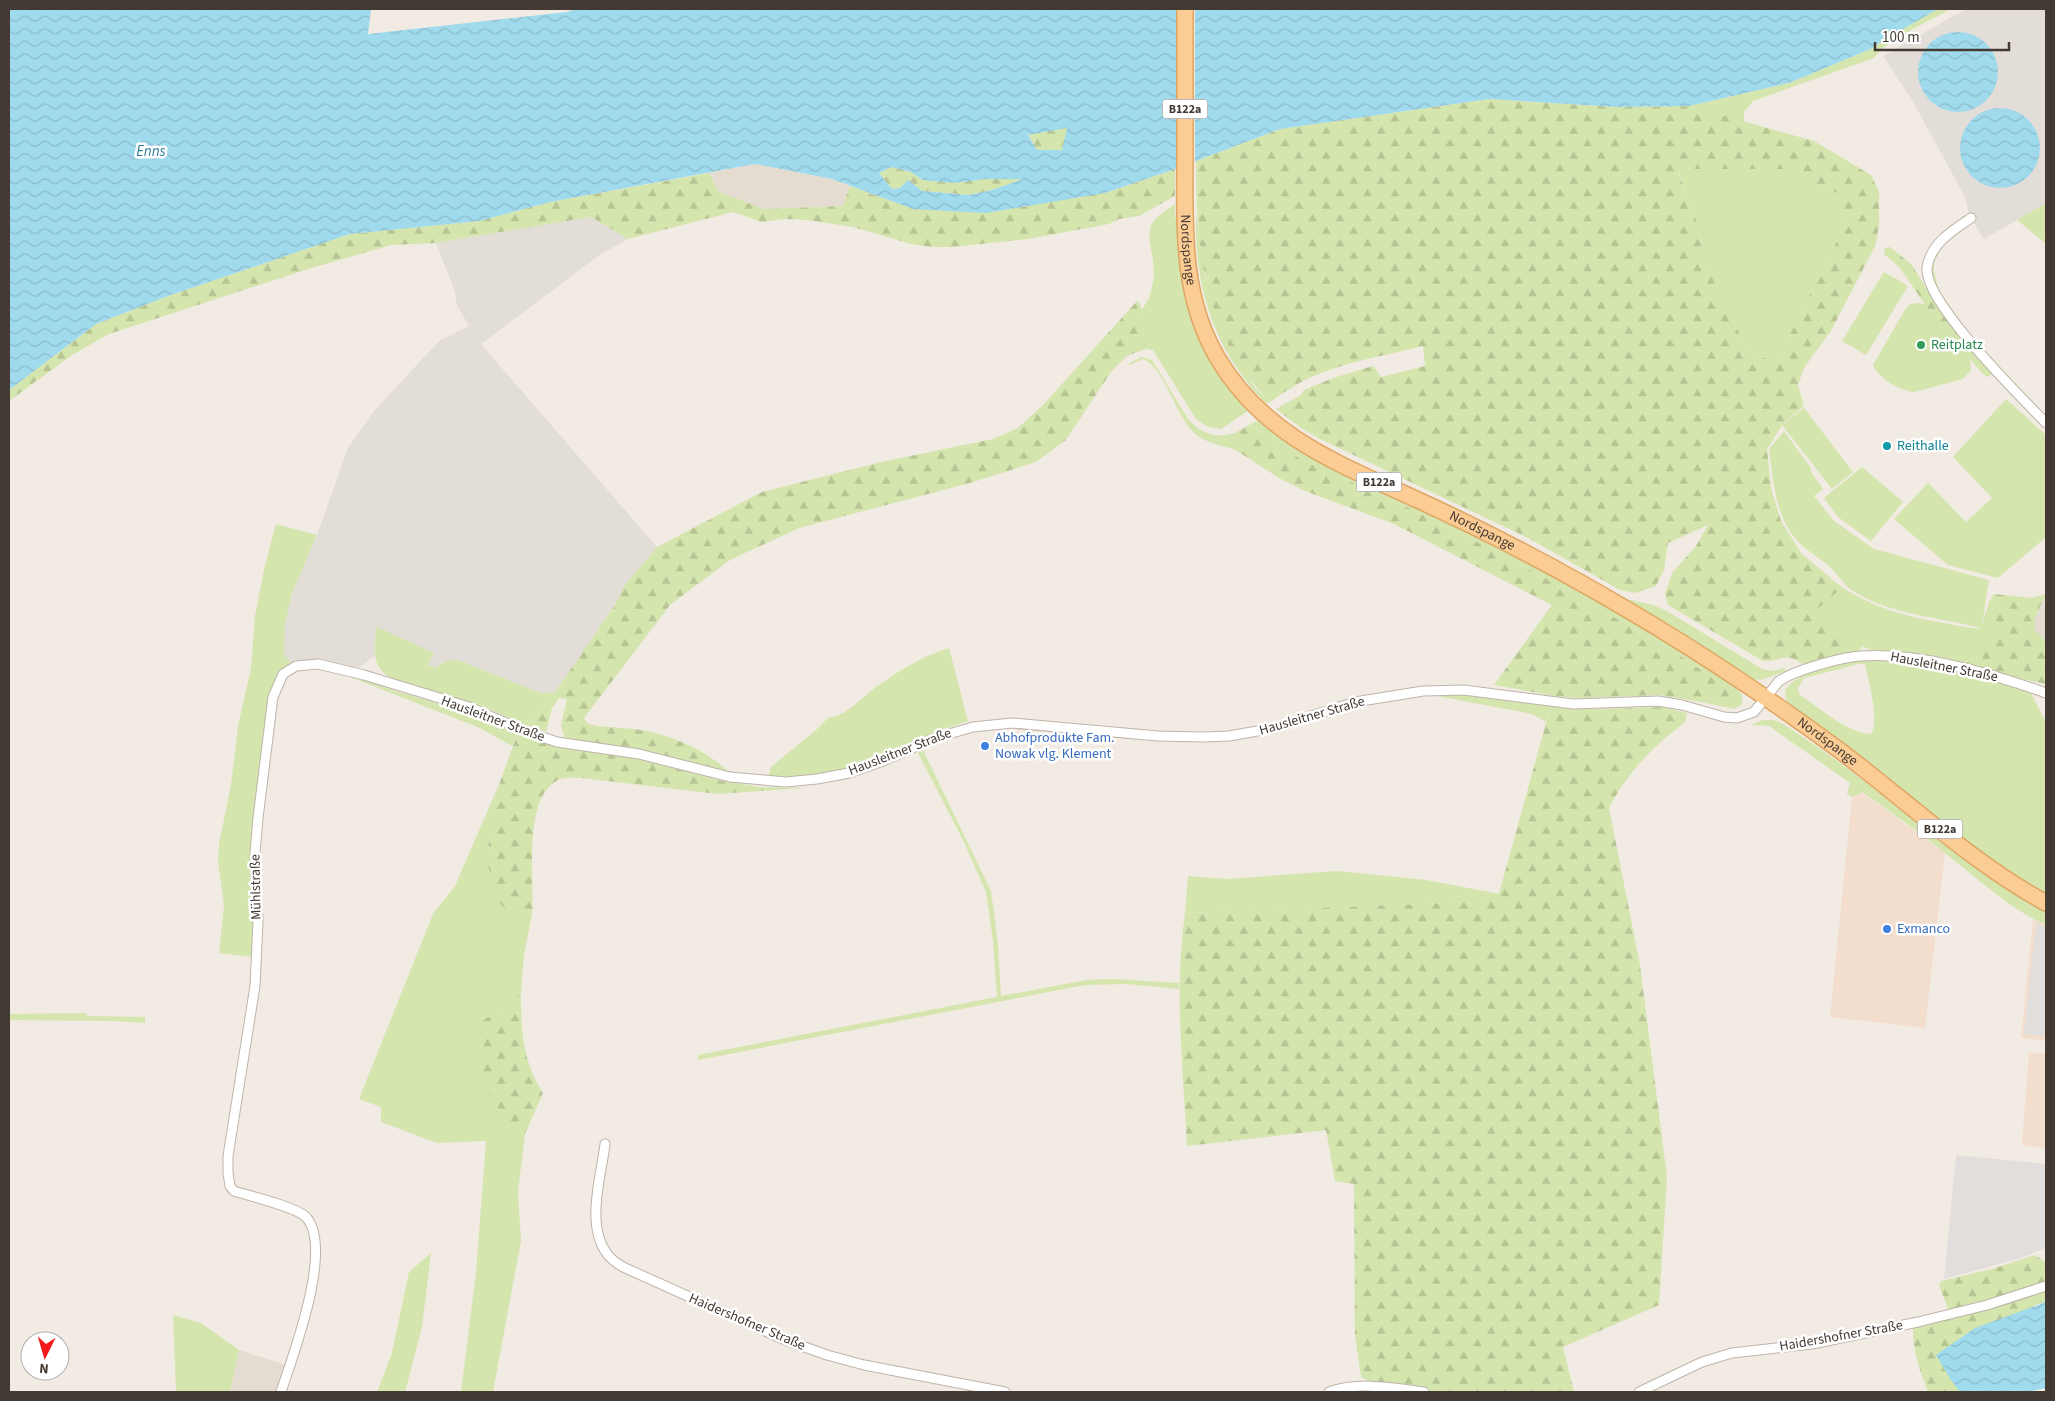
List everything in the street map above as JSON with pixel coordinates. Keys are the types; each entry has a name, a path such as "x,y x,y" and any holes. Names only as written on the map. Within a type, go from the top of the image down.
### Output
{"main road":[{"name":"Nordspange","path":"1185,9 1184,209 1187,266 1191,288 1205,334 1216,356 1241,392 1272,423 1315,452 1481,530 1579,582 1690,649 1765,698 1838,750 1980,860 2016,886 2046,903"}],"street":[{"path":"1971,218 1941,241 1934,249 1927,267 1930,284 1939,301 1959,327 2002,377 2046,423"},
{"name":"Hausleitner Straße","path":"364,676 468,707 557,742 640,754 730,777 786,782 818,779 849,773 955,731 993,724 1034,724 1158,736 1204,737 1240,735 1274,728 1355,702 1423,691 1472,691 1573,704 1658,701 1682,705 1730,718 1749,716 1779,681 1794,673 1859,656 1905,656 2010,680 2046,693"},
{"name":"Mühlstraße","path":"281,1392 311,1294 316,1245 315,1234 305,1216 287,1208 234,1191 230,1186 228,1173 228,1156 255,986 258,922 255,853 273,698 283,674 302,664 328,666 364,676"},
{"name":"Haidershofner Straße","path":"605,1144 597,1204 597,1227 607,1254 623,1267 785,1340 827,1355 864,1365 1004,1392"},
{"name":"Haidershofner Straße","path":"1639,1392 1702,1362 1732,1353 1827,1341 1918,1322 1987,1305 2046,1286"},
{"path":"1329,1392 1362,1386 1424,1392"}],"shaded area":[{"path":"1966,9 2046,9 2046,203 1984,239 1969,214 1965,197 1912,100 1883,56"},
{"path":"755,164 832,179 850,186 844,206 764,209 719,192 709,173"},
{"path":"591,217 628,239 598,256 481,344 657,547 625,585 615,605 555,692 541,693 458,660 440,663 437,668 428,665 434,653 374,641 374,656 358,668 292,664 284,655 285,624 292,593 317,535 348,448 374,411 439,341 469,326 457,305 454,289 436,243"},
{"path":"2046,598 2046,641 2035,630 2035,618 2043,599"},
{"name":"Exmanco","path":"1861,792 1945,853 1925,1028 1830,1017 1852,797"},
{"path":"2033,919 2046,925 2046,1041 2021,1038"},
{"path":"2036,923 2046,927 2046,1036 2024,1034"},
{"path":"2029,1052 2046,1054 2046,1148 2022,1144"},
{"path":"1956,1155 2046,1164 2046,1248 2018,1259 1944,1279"},
{"path":"239,1350 292,1367 285,1392 230,1392"}],"green space":[{"path":"1938,9 1950,9 1889,43 1874,58 1753,101 1744,112 1744,122 1689,106 1789,83 1873,48"},
{"path":"1489,99 1617,107 1689,106 1814,141 1871,175 1879,192 1879,226 1875,246 1832,329 1804,368 1798,385 1804,406 1783,424 1767,449 1771,488 1781,521 1801,553 1839,585 1837,592 1809,616 1860,651 1804,665 1787,657 1763,661 1668,605 1665,594 1672,573 1696,546 1708,525 1668,543 1664,570 1656,586 1635,593 1620,590 1530,539 1320,439 1301,428 1276,409 1301,395 1304,390 1333,378 1373,366 1381,377 1425,366 1423,346 1358,361 1326,371 1296,385 1270,402 1248,376 1231,349 1218,320 1208,290 1202,259 1196,194 1196,161 1280,129","holes":["1691,169 1798,169 1815,187 1838,193 1847,221 1776,362 1749,353 1709,271 1695,216 1678,172"]},
{"path":"1068,127 1062,150 1037,150 1028,134"},
{"path":"891,167 911,172 924,180 954,183 985,179 1025,179 992,190 969,195 922,191 908,180 900,188 892,189 879,173"},
{"path":"1175,169 1175,196 1139,216 1119,219 1109,224 1028,239 953,247 930,247 911,244 853,227 807,220 785,219 762,222 733,212 628,239 591,217 436,243 391,245 308,269 109,334 72,355 9,401 9,390 96,324 168,296 350,234 479,221 550,202 709,173 719,192 764,209 843,206 850,186 913,209 1105,193"},
{"path":"1691,169 1798,169 1815,187 1838,193 1847,221 1776,362 1749,353 1709,271 1695,216 1678,171"},
{"path":"2046,203 2046,244 2017,220"},
{"path":"1175,204 1175,218 1178,219 1182,276 1189,308 1249,410 1221,429 1208,427 1196,419 1153,350 1145,349 1142,310 1150,296 1154,277 1149,238 1151,225 1158,216"},
{"path":"1196,212 1205,278 1231,349 1255,388 1270,402 1266,403 1232,361 1210,315 1203,291 1199,266"},
{"path":"1973,222 1940,250 1934,263 1939,290 1960,321 1979,344 2046,418 2009,380 1959,322 1935,286 1932,272 1935,255 1942,245"},
{"path":"1890,247 1912,265 1940,311 1993,374 1987,377 1981,372 1934,317 1899,267 1884,254 1885,248"},
{"path":"1884,272 1908,286 1866,355 1842,341"},
{"path":"1138,300 1142,310 1145,349 1127,356 1111,372 1066,440 1036,462 970,483 799,528 730,560 670,605 584,718 588,724 646,731 672,738 707,755 728,771 565,738 561,726 567,699 559,698 552,708 546,732 524,725 555,692 615,605 625,585 657,547 762,492 881,462 993,439 1018,428 1043,405"},
{"name":"Reitplatz","path":"1919,303 1926,305 1970,359 1971,370 1963,379 1914,392 1890,383 1880,375 1873,365 1906,308 1910,304"},
{"path":"1142,357 1152,360 1188,419 1193,424 1209,434 1228,435 1235,433 1234,449 1206,441 1190,428 1158,372 1151,364 1143,359 1127,366"},
{"path":"2006,399 2046,435 2046,537 1998,578 1948,565 1894,519 1928,483 1966,522 1992,498 1953,457"},
{"path":"1804,408 1853,472 1832,489 1782,425"},
{"path":"1258,420 1286,442 1325,464 1538,566 1662,638 1734,686 1742,695 1742,704 1734,709 1701,702 1729,697 1730,690 1679,655 1551,581 1383,495 1324,471 1295,456 1251,424"},
{"path":"1251,424 1295,456 1324,471 1383,495 1551,581 1679,655 1730,690 1731,695 1701,702 1659,695 1578,698 1554,696 1494,685 1552,605 1394,524 1305,491 1279,478 1234,449 1235,433"},
{"path":"1292,429 1333,453 1522,543 1626,599 1653,605 1667,611 1762,669 1773,671 1784,668 1786,671 1761,680 1753,679 1693,642 1336,457"},
{"path":"1784,431 1811,468 1811,472 1823,489 1814,496 1834,521 1874,549 1989,580 1982,625 1989,602 1994,594 1993,634 1970,659 1959,665 1869,649 1862,646 1860,651 1808,616 1837,592 1839,585 1865,600 1892,611 1935,622 1981,628 1899,610 1868,599 1849,588 1829,566 1806,549 1794,537 1779,506 1769,449"},
{"path":"1862,467 1903,502 1871,541 1838,517 1824,498"},
{"path":"276,524 317,535 292,593 285,624 284,655 292,664 279,676 254,882 253,957 219,953 224,905 218,861 219,844 231,785 238,726 251,668 255,616 265,565"},
{"path":"1994,594 2032,598 2046,594 2046,598 2043,599 2035,618 2035,630 2046,641 2046,684 1959,665 1970,659 1993,634"},
{"path":"377,627 434,653 428,665 436,668 446,661 458,660 541,693 555,692 524,725 487,708 417,687 416,685 401,683 386,675 377,663 375,642"},
{"path":"949,648 968,721 938,731 853,768 811,776 771,777 769,775 771,767 828,718 835,717 848,710 876,687 911,664"},
{"path":"1865,660 1928,665 1969,673 2030,691 2046,722 2046,897 1980,852 1843,744 1790,705 1786,699 1785,690 1792,683 1811,672","holes":["1865,664 1874,710 1871,734 1853,730 1799,694 1798,688 1804,678"]},
{"path":"314,667 343,673 395,691 478,715 518,732 512,746 480,728 340,673 322,669 302,669"},
{"path":"300,670 290,675 281,684 287,676"},
{"path":"1462,695 1551,705 1546,722 1532,714 1437,696"},
{"path":"1551,705 1596,709 1662,707 1687,713 1685,722 1642,760 1625,782 1609,808 1640,965 1667,1177 1659,1305 1563,1347 1574,1392 1391,1392 1361,1377 1355,1335 1354,1184 1335,1181 1326,1130 1187,1146 1180,1000 1180,971 1185,913 1497,901"},
{"path":"1763,720 1774,720 1783,724 1817,746 1978,868 2046,912 2046,925 2007,902 1862,792 1852,797 1847,794 1850,783 1769,726 1751,725"},
{"path":"518,732 559,747 636,758 722,781 761,787 805,788 718,794 581,778 558,780 547,790 539,804 535,821 532,861 532,914 504,908 494,895 488,864 489,827 500,782"},
{"path":"922,748 991,891 998,944 1001,996 1087,980 1113,979 1179,983 1179,989 1127,984 1085,985 698,1060 698,1055 997,997 993,941 986,892 963,840 917,751"},
{"path":"500,782 489,827 488,864 504,908 532,914 524,955 521,992 501,1013 486,1018 503,1115 525,1134 518,1191 521,1241 493,1392 461,1392 476,1273 486,1141 437,1143 381,1122 381,1107 359,1099 433,914 455,886"},
{"path":"1337,871 1426,880 1500,894 1497,901 1185,913 1188,876 1226,879"},
{"path":"521,992 524,1044 531,1069 543,1093 525,1134 504,1116 491,1096 481,1062 478,1026 486,1018 501,1013"},
{"path":"87,1013 87,1016 145,1017 145,1023 9,1020 9,1014"},
{"path":"431,1253 422,1327 405,1392 377,1392 392,1353 409,1272"},
{"path":"2035,1255 2046,1263 2046,1302 2037,1304 1951,1380 1960,1392 1928,1392 1916,1354 1913,1329 1951,1317 1939,1285 1941,1281 1992,1269"},
{"path":"173,1315 201,1323 239,1350 230,1392 176,1392"}],"water":[{"name":"Enns","path":"9,9 371,9 368,34 567,12 576,9 1938,9 1873,48 1789,83 1689,106 1617,107 1489,99 1280,129 1175,169 1105,193 986,213 913,209 832,179 755,164 550,202 479,221 350,234 168,296 96,324 9,390","holes":["1067,128 1062,150 1037,150 1028,135","891,167 911,172 923,180 954,183 985,179 1023,179 992,190 969,195 922,191 908,180 900,188 892,189 879,173"]},
{"path":"1958,32 1973,35 1986,44 1995,57 1998,72 1995,87 1986,100 1973,109 1958,112 1943,109 1930,100 1921,87 1918,72 1921,57 1930,44 1943,35"},
{"path":"2000,108 2015,111 2028,120 2037,133 2040,148 2037,163 2028,176 2015,185 2000,188 1985,185 1972,176 1963,163 1960,148 1963,133 1972,120 1985,111"},
{"path":"2046,1302 2046,1388 2028,1392 1960,1392 1936,1355 1975,1328"}],"pier":[{"path":"1177,9 1195,9 1195,164 1177,171"}],"place":[{"name":"Reitplatz","path":"1921,345"},
{"name":"Reithalle","path":"1887,446"},
{"name":"Abhofprodukte Fam. Nowak vlg. Klement","path":"985,746"},
{"name":"Exmanco","path":"1887,929"}]}
